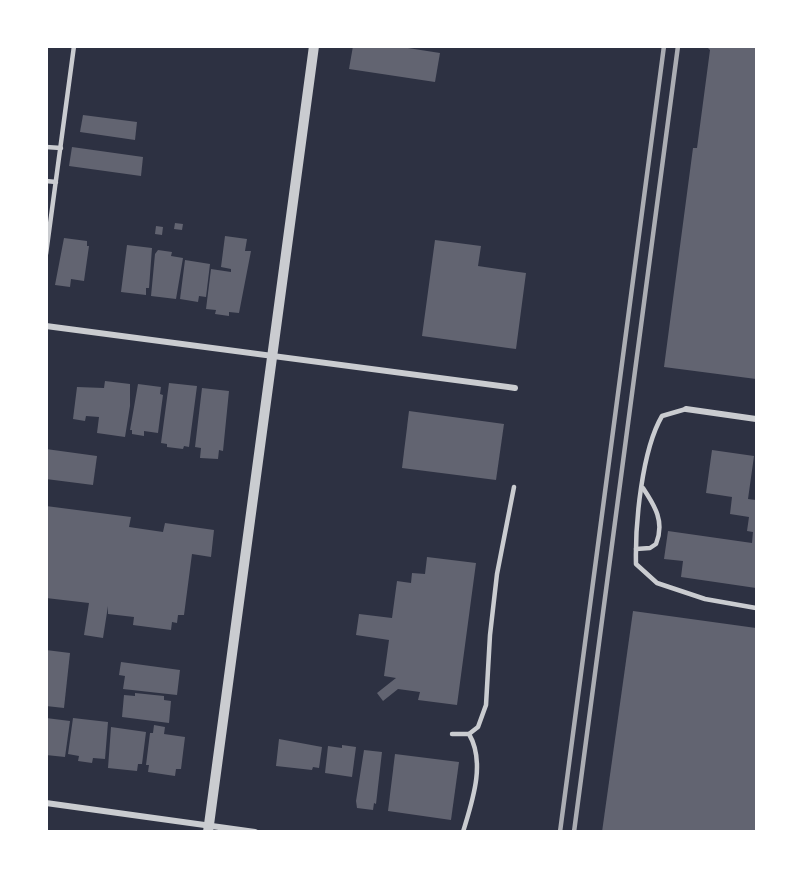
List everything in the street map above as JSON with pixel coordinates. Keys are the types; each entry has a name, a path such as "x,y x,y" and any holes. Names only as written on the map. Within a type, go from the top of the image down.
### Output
{"street":[{"path":"209,828 314,46"},
{"path":"46,326 515,388"},
{"path":"686,409 756,419"},
{"path":"46,803 209,828 255,831"}],"lane":[{"path":"46,254 74,46"},
{"path":"46,147 61,148"},
{"path":"46,181 56,182"},
{"path":"686,409 662,416 655,428 648,451 636,564 657,583 705,599 756,608"},
{"path":"452,734 469,734 478,727 486,705 490,635 497,574 514,487"},
{"path":"636,549 650,548 656,544 660,527 656,508 643,488"},
{"path":"462,831 477,775 477,753 469,734"}],"building":[{"path":"353,46 395,46 440,53 435,82 349,69"},
{"path":"706,46 756,46 756,379 664,367 693,148 697,148 710,50"},
{"path":"83,115 137,122 135,140 80,132"},
{"path":"72,147 143,157 141,176 69,166"},
{"path":"175,223 183,224 182,230 174,229"},
{"path":"156,226 163,227 162,235 155,234"},
{"path":"225,236 247,239 245,251 251,251 239,313 229,312 229,316 215,314 216,310 206,309 211,269 231,272 231,269 221,267"},
{"path":"64,238 87,241 87,246 89,246 84,281 71,279 70,287 55,285"},
{"path":"435,240 481,246 478,266 526,273 516,349 422,336"},
{"path":"127,245 152,248 149,288 146,288 146,295 121,292"},
{"path":"158,250 172,252 171,256 183,258 176,299 151,296 155,254"},
{"path":"185,260 210,264 206,297 199,296 198,302 180,299"},
{"path":"105,381 130,384 130,406 125,437 97,433 99,417 86,416 85,421 73,419 77,387 104,388"},
{"path":"169,383 197,386 189,447 184,446 183,449 167,447 167,444 161,443"},
{"path":"138,384 161,387 160,394 163,395 158,433 144,431 144,436 132,434 130,430"},
{"path":"202,388 229,391 223,451 219,450 218,459 200,458 201,448 195,447"},
{"path":"409,411 504,424 496,480 402,468"},
{"path":"46,449 97,456 93,485 46,479"},
{"path":"712,450 754,456 748,499 756,500 756,588 681,577 683,561 664,559 668,531 752,543 753,532 747,531 749,517 730,514 732,497 706,493"},
{"path":"46,506 131,517 129,527 163,532 165,523 214,530 211,557 192,554 184,615 178,615 177,623 172,622 171,630 133,625 134,617 108,614 108,606 103,638 84,635 89,603 46,598"},
{"path":"427,557 476,563 457,705 418,700 420,692 398,689 383,701 377,693 396,678 384,676 389,640 356,635 359,614 392,618 397,581 411,583 412,573 425,574"},
{"path":"633,611 756,628 756,832 602,832"},
{"path":"46,650 70,653 64,708 46,706"},
{"path":"121,662 180,670 177,695 123,689 125,676 119,675"},
{"path":"135,693 164,696 164,700 171,701 169,723 122,717 124,695 135,696"},
{"path":"46,718 70,721 65,757 46,755"},
{"path":"73,718 108,722 105,759 93,758 92,763 78,761 79,756 68,754"},
{"path":"154,725 165,727 164,734 185,737 181,769 176,769 175,776 148,772 149,765 146,765 150,733 153,733"},
{"path":"111,727 146,732 142,764 138,764 137,771 108,768"},
{"path":"279,739 322,747 319,768 313,767 312,770 276,766"},
{"path":"342,745 356,747 352,777 325,773 328,746 342,748"},
{"path":"364,750 382,752 376,804 374,803 373,810 357,808 356,801"},
{"path":"395,754 459,762 451,820 388,811"}],"railway":[{"path":"560,832 664,46"},
{"path":"574,832 678,46"}]}
